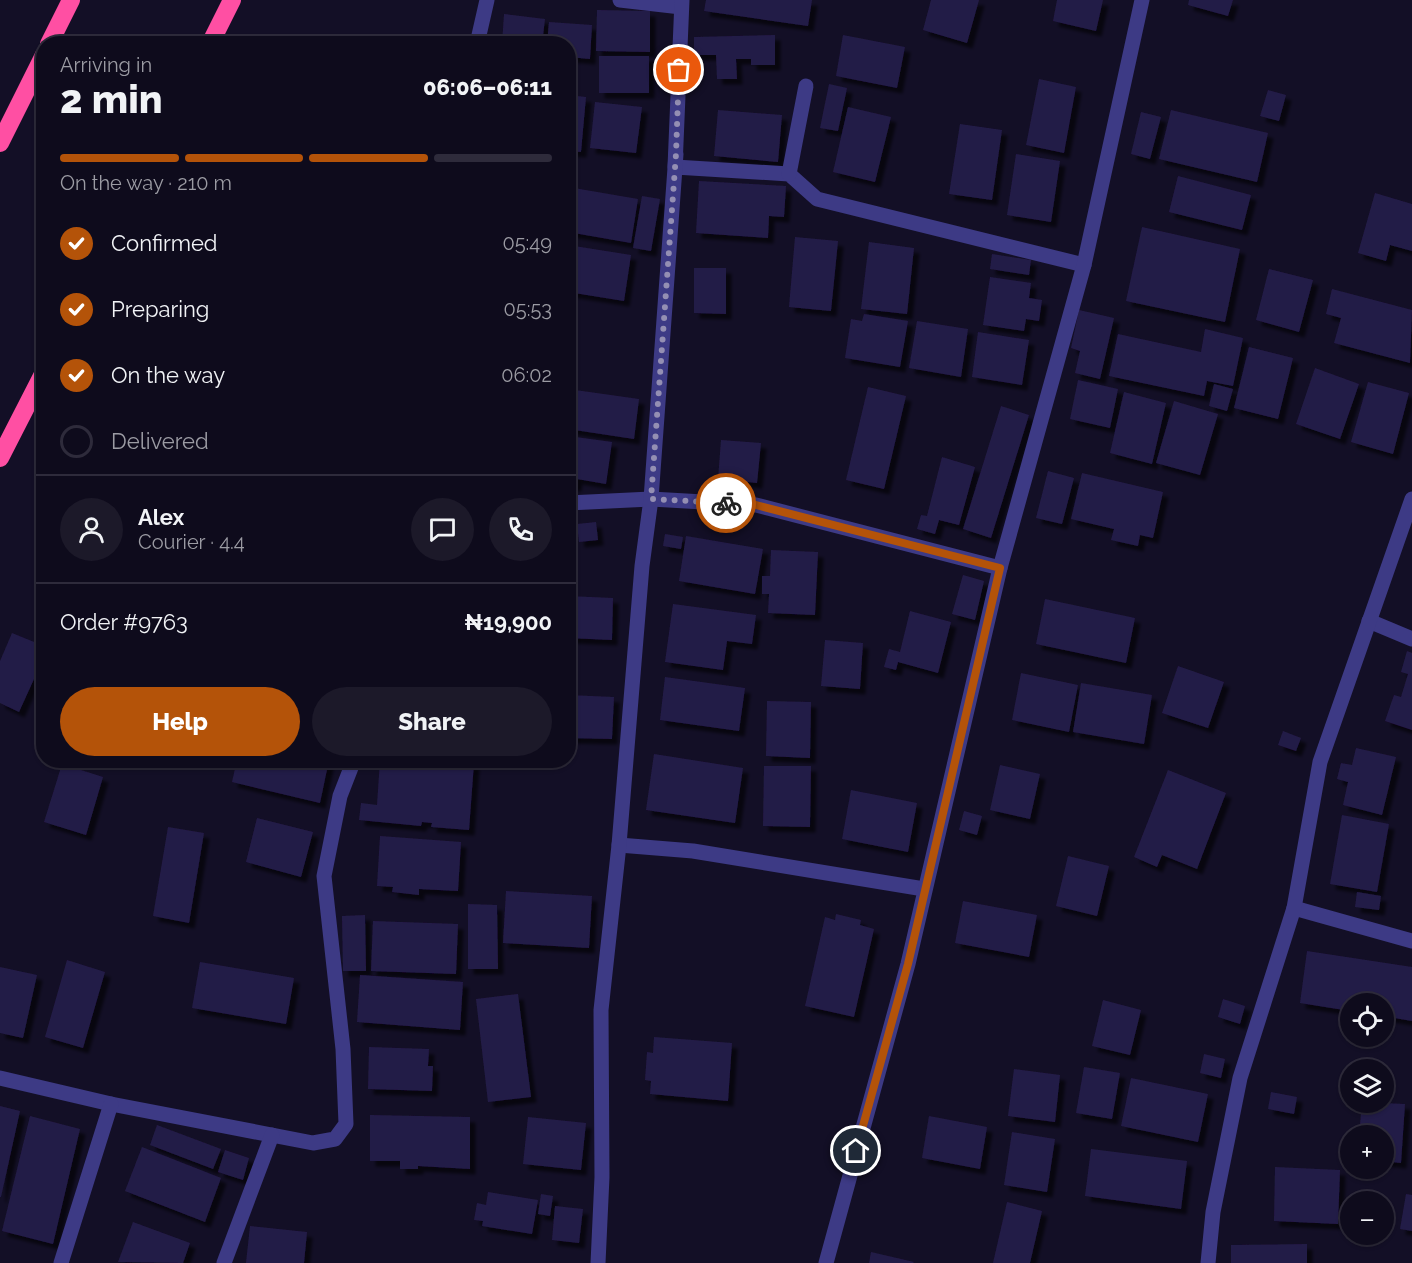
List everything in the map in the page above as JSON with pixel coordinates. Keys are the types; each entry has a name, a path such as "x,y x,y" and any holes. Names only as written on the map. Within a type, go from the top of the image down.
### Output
{"highway":[{"path":"54,36 71,0"},
{"path":"214,36 232,0"},
{"path":"0,143 36,72"},
{"path":"0,458 36,388"}],"street":[{"path":"479,36 487,0"},
{"path":"598,1263 602,1177 602,1010 619,845 642,566 651,499 676,154 681,3 620,0"},
{"path":"826,1263 905,976 1000,568 1084,265 1142,0"},
{"path":"789,174 806,86"},
{"path":"676,154 675,166 789,174 817,199 1084,265"},
{"path":"576,503 651,499 756,505 1000,568"},
{"path":"1208,1263 1213,1212 1240,1078 1294,908 1320,762 1412,499"},
{"path":"1369,621 1412,639"},
{"path":"0,1078 111,1104 313,1143 335,1139 346,1124 343,1049 324,876 340,796 351,768"},
{"path":"619,845 693,851 924,889"},
{"path":"1294,908 1412,941"},
{"path":"61,1263 111,1104"},
{"path":"224,1263 272,1135"}],"building":[{"path":"706,0 812,0 808,26 704,11"},
{"path":"931,0 979,0 967,43 923,30"},
{"path":"1057,0 1103,0 1096,31 1053,21"},
{"path":"1189,0 1233,0 1228,16 1188,5"},
{"path":"597,10 650,11 650,52 596,51"},
{"path":"504,14 545,19 543,36 503,36"},
{"path":"549,22 592,25 590,59 576,58 576,36 548,36"},
{"path":"775,35 775,65 751,65 751,59 736,59 737,79 717,79 716,55 694,55 694,37"},
{"path":"843,35 905,47 897,88 836,76"},
{"path":"599,56 649,56 649,93 599,93"},
{"path":"1039,79 1076,87 1064,153 1026,145"},
{"path":"829,84 847,88 838,131 820,128"},
{"path":"1268,90 1286,95 1279,121 1260,116"},
{"path":"576,96 586,97 581,152 576,152"},
{"path":"595,102 642,107 636,153 590,148"},
{"path":"848,107 891,117 875,182 833,172"},
{"path":"718,110 782,115 778,162 714,156"},
{"path":"1171,110 1268,133 1257,182 1159,159"},
{"path":"1141,112 1161,117 1150,159 1131,154"},
{"path":"960,124 1002,130 992,200 949,194"},
{"path":"1016,154 1060,161 1051,222 1007,215"},
{"path":"1178,176 1251,195 1242,230 1169,212"},
{"path":"699,181 786,186 784,217 769,216 768,238 696,233"},
{"path":"576,188 638,199 631,243 576,233"},
{"path":"1375,193 1412,204 1412,251 1390,245 1386,261 1358,253"},
{"path":"642,196 660,199 651,251 633,248"},
{"path":"1142,227 1240,249 1225,322 1126,301"},
{"path":"795,237 838,241 831,311 789,307"},
{"path":"869,242 914,248 907,314 861,309"},
{"path":"576,246 631,255 624,301 576,293"},
{"path":"992,254 1031,260 1029,275 990,269"},
{"path":"694,268 726,268 726,314 694,313"},
{"path":"1269,269 1313,280 1299,332 1256,320"},
{"path":"990,277 1031,283 1029,298 1042,300 1039,321 1026,319 1024,331 983,325"},
{"path":"1332,289 1412,310 1410,363 1334,343 1341,318 1326,314"},
{"path":"1079,310 1114,318 1100,379 1075,373 1080,351 1071,348"},
{"path":"864,314 908,321 900,367 845,358 851,319 862,321"},
{"path":"917,321 968,329 961,377 909,368"},
{"path":"1205,329 1243,338 1233,386 1207,381 1204,396 1109,376 1118,334 1201,352"},
{"path":"978,332 1029,340 1022,385 972,377"},
{"path":"1249,347 1293,358 1278,419 1234,408"},
{"path":"1315,368 1359,384 1340,439 1296,424"},
{"path":"1078,380 1118,389 1110,428 1070,419"},
{"path":"1368,382 1409,393 1393,454 1351,442"},
{"path":"1214,384 1233,389 1227,411 1209,406"},
{"path":"868,387 906,396 884,489 846,480"},
{"path":"576,390 639,399 634,439 576,430"},
{"path":"1124,392 1166,403 1152,464 1110,453"},
{"path":"1174,401 1218,414 1200,475 1156,463"},
{"path":"1001,406 1029,415 991,538 963,529"},
{"path":"576,437 612,442 606,484 577,479 576,486"},
{"path":"721,440 761,443 757,483 718,479"},
{"path":"942,457 975,467 959,525 939,520 935,534 917,529 921,515 927,516"},
{"path":"1048,471 1074,478 1062,524 1036,518"},
{"path":"1082,473 1163,492 1153,538 1140,535 1138,546 1111,540 1114,529 1071,519"},
{"path":"596,522 598,540 579,542 577,524"},
{"path":"665,534 683,537 681,549 663,546"},
{"path":"686,536 763,549 755,594 679,581"},
{"path":"771,550 818,552 815,615 768,613 769,594 762,594 762,576 770,576"},
{"path":"963,575 984,581 975,620 952,614"},
{"path":"576,596 613,598 612,640 576,638"},
{"path":"1045,599 1135,618 1126,663 1036,644"},
{"path":"673,604 756,615 752,644 727,641 723,670 665,662"},
{"path":"910,611 951,622 938,673 898,662 896,670 884,667 889,649 900,652"},
{"path":"12,633 36,643 36,675 19,712 0,703 0,661"},
{"path":"825,640 863,643 860,689 821,686"},
{"path":"1407,651 1412,653 1412,730 1385,721 1394,695 1401,697 1408,674 1401,672"},
{"path":"1178,666 1224,682 1208,728 1162,713"},
{"path":"1021,673 1078,685 1069,732 1012,720"},
{"path":"665,677 745,688 739,731 660,720"},
{"path":"1081,683 1152,695 1144,744 1073,732"},
{"path":"576,695 614,697 612,739 576,738"},
{"path":"767,701 811,702 810,758 766,756"},
{"path":"1283,731 1301,738 1296,751 1278,745"},
{"path":"1356,748 1396,757 1382,815 1343,805 1348,782 1337,779 1341,763 1352,765"},
{"path":"654,754 743,768 735,823 646,810"},
{"path":"1000,765 1040,774 1030,819 990,810"},
{"path":"764,766 811,766 810,827 763,826"},
{"path":"61,768 75,768 103,777 86,835 44,822"},
{"path":"235,768 327,768 320,803 232,782"},
{"path":"379,768 474,768 469,830 431,827 432,823 422,822 421,826 359,820 361,803 377,805"},
{"path":"1168,770 1226,793 1197,869 1162,855 1157,867 1134,857"},
{"path":"851,790 917,803 908,852 842,839"},
{"path":"964,811 982,816 977,835 959,830"},
{"path":"1342,815 1389,824 1377,892 1330,884"},
{"path":"257,818 313,832 301,877 246,862"},
{"path":"168,827 204,833 189,923 153,916"},
{"path":"380,836 461,842 458,891 419,889 419,895 392,892 393,887 377,886"},
{"path":"1068,856 1109,866 1097,916 1056,906"},
{"path":"506,891 592,896 589,948 503,943"},
{"path":"1357,892 1381,896 1379,910 1355,907"},
{"path":"963,901 1037,915 1029,957 955,943"},
{"path":"468,904 497,905 498,969 468,969"},
{"path":"836,914 861,920 860,925 874,929 854,1017 805,1006 825,917 835,920"},
{"path":"365,915 366,971 343,971 342,916"},
{"path":"373,921 458,924 456,974 371,971"},
{"path":"1307,951 1412,967 1412,1021 1394,1018 1394,993 1340,993 1340,1009 1300,1003"},
{"path":"67,960 105,972 83,1048 45,1037"},
{"path":"200,962 294,978 286,1024 192,1008"},
{"path":"0,967 37,975 23,1038 0,1033"},
{"path":"360,975 463,982 460,1030 357,1022"},
{"path":"518,994 531,1097 488,1102 476,999"},
{"path":"1223,999 1245,1006 1240,1024 1218,1017"},
{"path":"1103,1000 1141,1010 1130,1055 1092,1046"},
{"path":"654,1037 732,1043 728,1101 650,1094 651,1081 645,1080 647,1052 653,1053"},
{"path":"369,1047 429,1049 428,1066 433,1066 432,1091 368,1089"},
{"path":"1204,1054 1225,1059 1221,1078 1200,1073"},
{"path":"1084,1067 1120,1073 1112,1119 1076,1113"},
{"path":"1014,1069 1060,1075 1055,1122 1008,1116"},
{"path":"1131,1078 1208,1094 1198,1142 1121,1126"},
{"path":"1271,1092 1297,1097 1294,1114 1268,1109"},
{"path":"1394,1103 1405,1104 1401,1163 1394,1162 1394,1125 1360,1125 1361,1113 1394,1113"},
{"path":"0,1106 20,1111 1,1197 0,1197"},
{"path":"370,1115 470,1117 470,1169 418,1166 418,1169 400,1169 400,1161 370,1161"},
{"path":"30,1116 80,1129 53,1244 2,1231"},
{"path":"929,1116 987,1127 980,1169 922,1158"},
{"path":"528,1117 586,1123 581,1170 523,1164"},
{"path":"157,1125 221,1149 213,1169 150,1145"},
{"path":"1012,1132 1055,1139 1047,1192 1004,1185"},
{"path":"142,1147 221,1178 205,1222 125,1191"},
{"path":"1091,1149 1187,1161 1181,1209 1085,1196"},
{"path":"225,1150 249,1158 243,1180 218,1172"},
{"path":"1275,1167 1340,1170 1338,1224 1274,1221"},
{"path":"488,1192 538,1200 532,1234 482,1226 483,1221 474,1220 477,1203 486,1205"},
{"path":"541,1194 553,1196 550,1216 538,1214"},
{"path":"1406,1194 1412,1195 1412,1231 1400,1229"},
{"path":"1007,1202 1042,1211 1030,1263 993,1263"},
{"path":"555,1206 583,1209 579,1243 552,1240"},
{"path":"133,1222 190,1243 183,1263 118,1262"},
{"path":"250,1226 307,1232 304,1263 246,1263"},
{"path":"1307,1244 1307,1263 1231,1263 1231,1245"},
{"path":"871,1252 914,1262 869,1263"}],"way so far":[{"path":"679,70 676,154 651,499 726,503"}],"route":[{"path":"726,503 756,505 1000,568 908,964 856,1151"}]}
